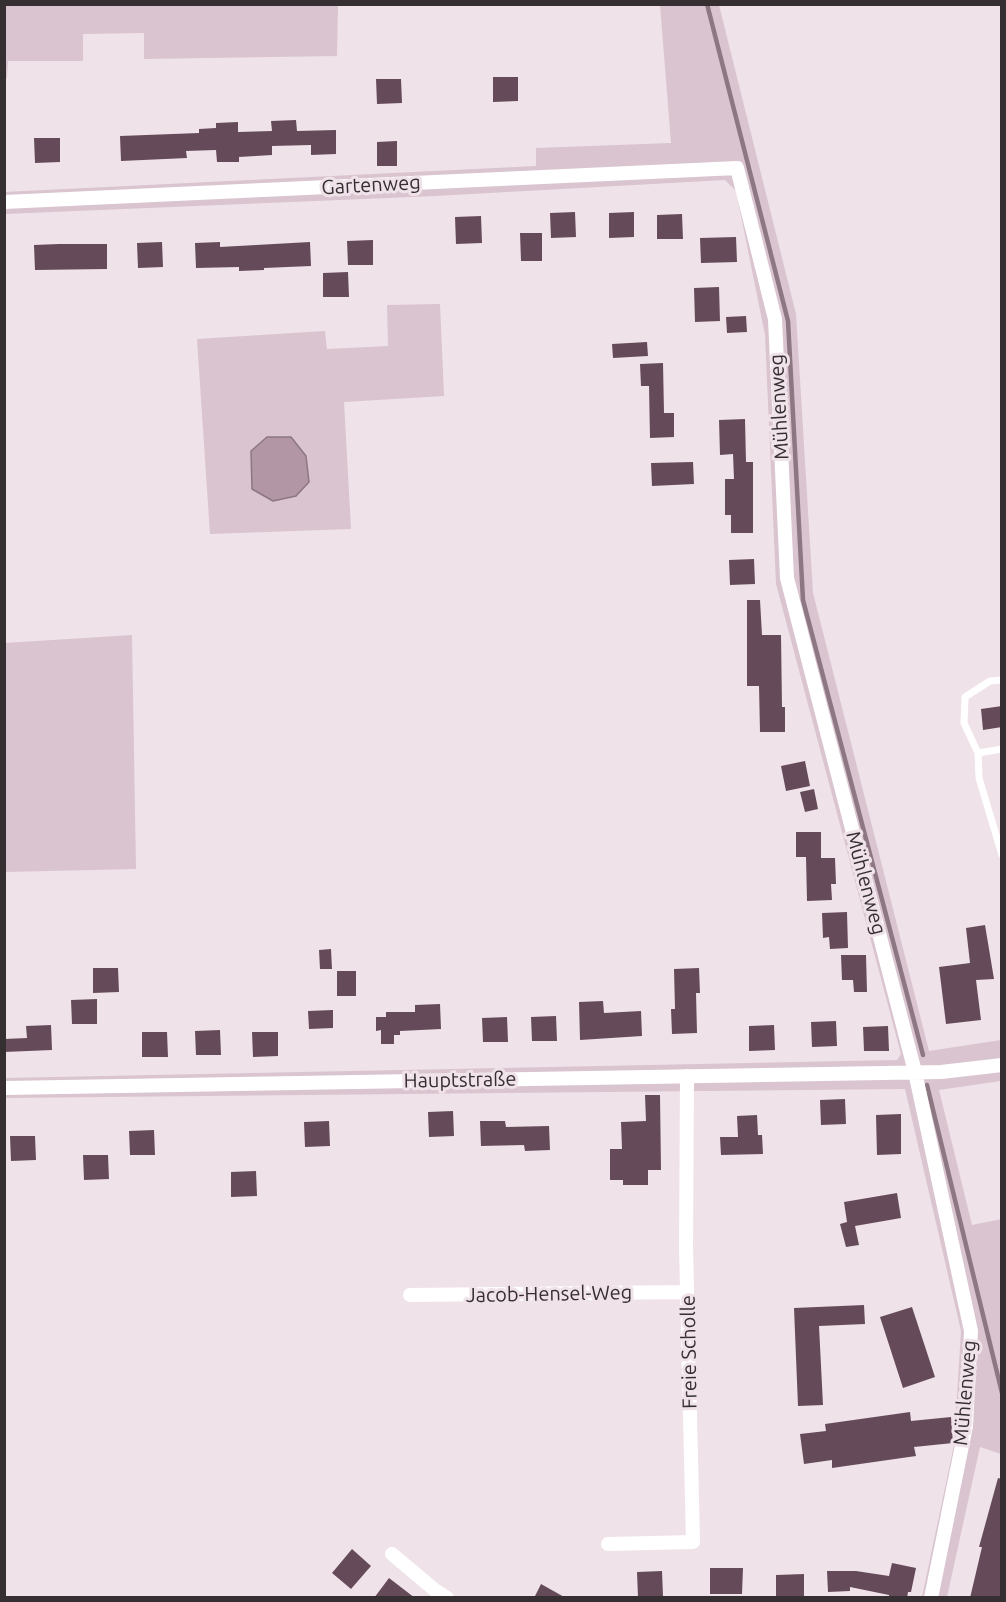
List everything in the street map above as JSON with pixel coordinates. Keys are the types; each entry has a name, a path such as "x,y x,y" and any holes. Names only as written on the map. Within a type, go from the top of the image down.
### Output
{"street":[{"name":"Gartenweg","path":"4,202 736,168"},
{"name":"Mühlenweg","path":"736,168 775,319 787,578 915,1072 971,1331 966,1426 931,1598"},
{"name":"Hauptstraße","path":"4,1088 941,1072 1002,1065"},
{"name":"Freie Scholle","path":"608,1544 693,1542 686,1247 687,1076"},
{"name":"Jacob-Hensel-Weg","path":"410,1295 687,1292"},
{"path":"392,1554 447,1598"}],"lane":[{"path":"1002,680 990,681 965,697 964,723 978,753 978,778 1002,855"},
{"path":"978,753 1002,749"}],"shaded area":[{"path":"4,5 338,5 337,56 144,59 144,33 83,34 83,61 8,61 7,78 5,78"},
{"path":"660,5 719,5 796,314 813,593 929,1051 1001,1040 1001,1081 939,1090 972,1225 1002,1219 1001,1454 980,1447 947,1597 922,1597 954,1445 961,1331 905,1089 5,1098 5,1078 897,1060 901,1054 776,584 765,335 736,191 725,180 435,196 5,214 4,192 536,166 536,148 671,143"},
{"path":"440,304 444,396 344,402 351,529 210,534 197,339 325,331 327,349 388,346 387,305"},
{"path":"267,437 291,437 306,456 309,482 296,496 273,501 252,489 251,451"},
{"path":"132,635 136,869 5,872 5,643"}],"building":[{"path":"493,77 518,77 518,101 493,102"},
{"path":"376,79 401,79 402,103 377,104"},
{"path":"296,120 297,131 336,130 336,154 311,155 311,145 272,146 272,155 239,157 239,162 217,162 216,150 186,151 187,158 121,161 120,136 199,133 199,129 216,128 216,123 238,122 238,132 272,131 271,121"},
{"path":"34,138 60,138 60,162 35,163"},
{"path":"397,141 397,166 377,166 377,142"},
{"path":"575,212 576,237 551,238 550,213"},
{"path":"634,212 634,237 609,238 609,213"},
{"path":"682,214 683,239 657,239 657,215"},
{"path":"481,216 482,243 456,244 455,217"},
{"path":"520,233 542,233 542,261 521,261"},
{"path":"736,237 737,262 701,263 700,238"},
{"path":"373,240 373,265 348,265 347,241"},
{"path":"162,242 163,267 138,268 137,243"},
{"path":"220,242 220,247 310,242 311,266 239,271 239,267 196,268 195,243"},
{"path":"107,244 107,269 35,270 34,245"},
{"path":"348,272 349,297 323,297 323,273"},
{"path":"719,287 720,321 695,322 694,288"},
{"path":"746,316 747,332 727,333 726,317"},
{"path":"647,342 648,356 613,358 612,344"},
{"path":"663,363 664,413 674,413 674,437 650,438 649,386 641,386 640,364"},
{"path":"745,419 746,462 753,462 753,533 731,533 731,515 725,515 725,479 734,479 733,454 720,455 719,420"},
{"path":"693,462 694,484 652,486 651,463"},
{"path":"754,559 755,584 730,585 729,560"},
{"path":"747,600 760,600 762,635 781,635 782,707 785,707 785,732 760,732 759,686 747,686"},
{"path":"1002,706 1002,727 983,730 981,709"},
{"path":"805,761 810,786 786,791 781,766"},
{"path":"814,789 818,809 805,812 800,792"},
{"path":"796,832 821,832 821,858 835,858 836,884 831,884 832,900 807,901 806,857 796,857"},
{"path":"847,912 848,948 830,949 829,937 823,938 822,913"},
{"path":"985,925 994,979 976,980 981,1020 946,1024 939,967 970,963 966,928"},
{"path":"331,949 332,969 320,969 319,950"},
{"path":"841,955 866,955 867,992 854,992 853,980 842,980"},
{"path":"93,968 118,968 119,992 93,993"},
{"path":"699,968 700,993 696,993 697,1033 672,1034 671,1009 675,1009 674,969"},
{"path":"337,971 356,971 356,996 337,996"},
{"path":"97,999 97,1024 72,1024 71,1000"},
{"path":"603,1001 604,1013 641,1011 642,1036 580,1040 579,1002"},
{"path":"440,1004 441,1029 400,1031 400,1035 394,1035 394,1044 381,1044 381,1030 376,1031 376,1017 386,1017 386,1012 415,1012 415,1005"},
{"path":"333,1010 333,1028 309,1029 308,1011"},
{"path":"556,1016 557,1041 532,1041 531,1017"},
{"path":"507,1017 508,1042 483,1042 482,1018"},
{"path":"836,1021 837,1046 812,1047 811,1022"},
{"path":"51,1025 52,1050 4,1052 4,1039 27,1038 26,1026"},
{"path":"774,1025 775,1050 749,1051 749,1026"},
{"path":"888,1026 889,1051 864,1051 863,1027"},
{"path":"220,1030 221,1055 196,1055 195,1031"},
{"path":"142,1032 167,1032 168,1057 142,1057"},
{"path":"252,1032 278,1032 278,1056 253,1057"},
{"path":"645,1095 660,1095 661,1170 648,1170 648,1185 623,1185 623,1180 610,1180 610,1149 622,1149 621,1122 646,1121"},
{"path":"845,1099 846,1124 821,1125 820,1100"},
{"path":"453,1111 454,1136 429,1137 428,1112"},
{"path":"901,1114 901,1154 877,1155 876,1115"},
{"path":"757,1115 758,1135 762,1135 763,1154 721,1155 720,1137 738,1137 737,1116"},
{"path":"329,1121 330,1146 305,1147 304,1122"},
{"path":"480,1121 505,1121 506,1127 549,1126 550,1150 525,1151 524,1145 481,1146"},
{"path":"154,1130 155,1155 130,1155 129,1131"},
{"path":"10,1136 35,1136 36,1160 11,1161"},
{"path":"83,1155 108,1155 109,1179 84,1180"},
{"path":"256,1171 257,1196 231,1197 231,1172"},
{"path":"897,1193 901,1218 855,1226 859,1245 846,1247 840,1224 847,1222 844,1202"},
{"path":"864,1305 865,1324 819,1326 823,1405 798,1406 794,1308"},
{"path":"912,1307 935,1377 903,1388 880,1317"},
{"path":"910,1412 911,1421 951,1417 953,1443 914,1447 916,1456 832,1468 832,1460 804,1464 800,1434 826,1431 825,1424"},
{"path":"998,1478 1002,1479 1002,1598 970,1598 982,1547 979,1547"},
{"path":"352,1549 371,1566 351,1589 332,1573"},
{"path":"892,1563 916,1568 911,1592 908,1592 907,1598 889,1598 889,1595 850,1587 850,1591 828,1592 827,1571 856,1571 889,1576"},
{"path":"710,1568 743,1568 742,1594 710,1594"},
{"path":"662,1571 663,1596 638,1597 637,1572"},
{"path":"804,1574 804,1597 776,1598 776,1575"},
{"path":"389,1578 415,1598 374,1598"},
{"path":"541,1584 566,1598 534,1598"}],"waterway":[{"path":"707,4 788,321 803,600 923,1055"},
{"path":"927,1085 1002,1393"}]}
